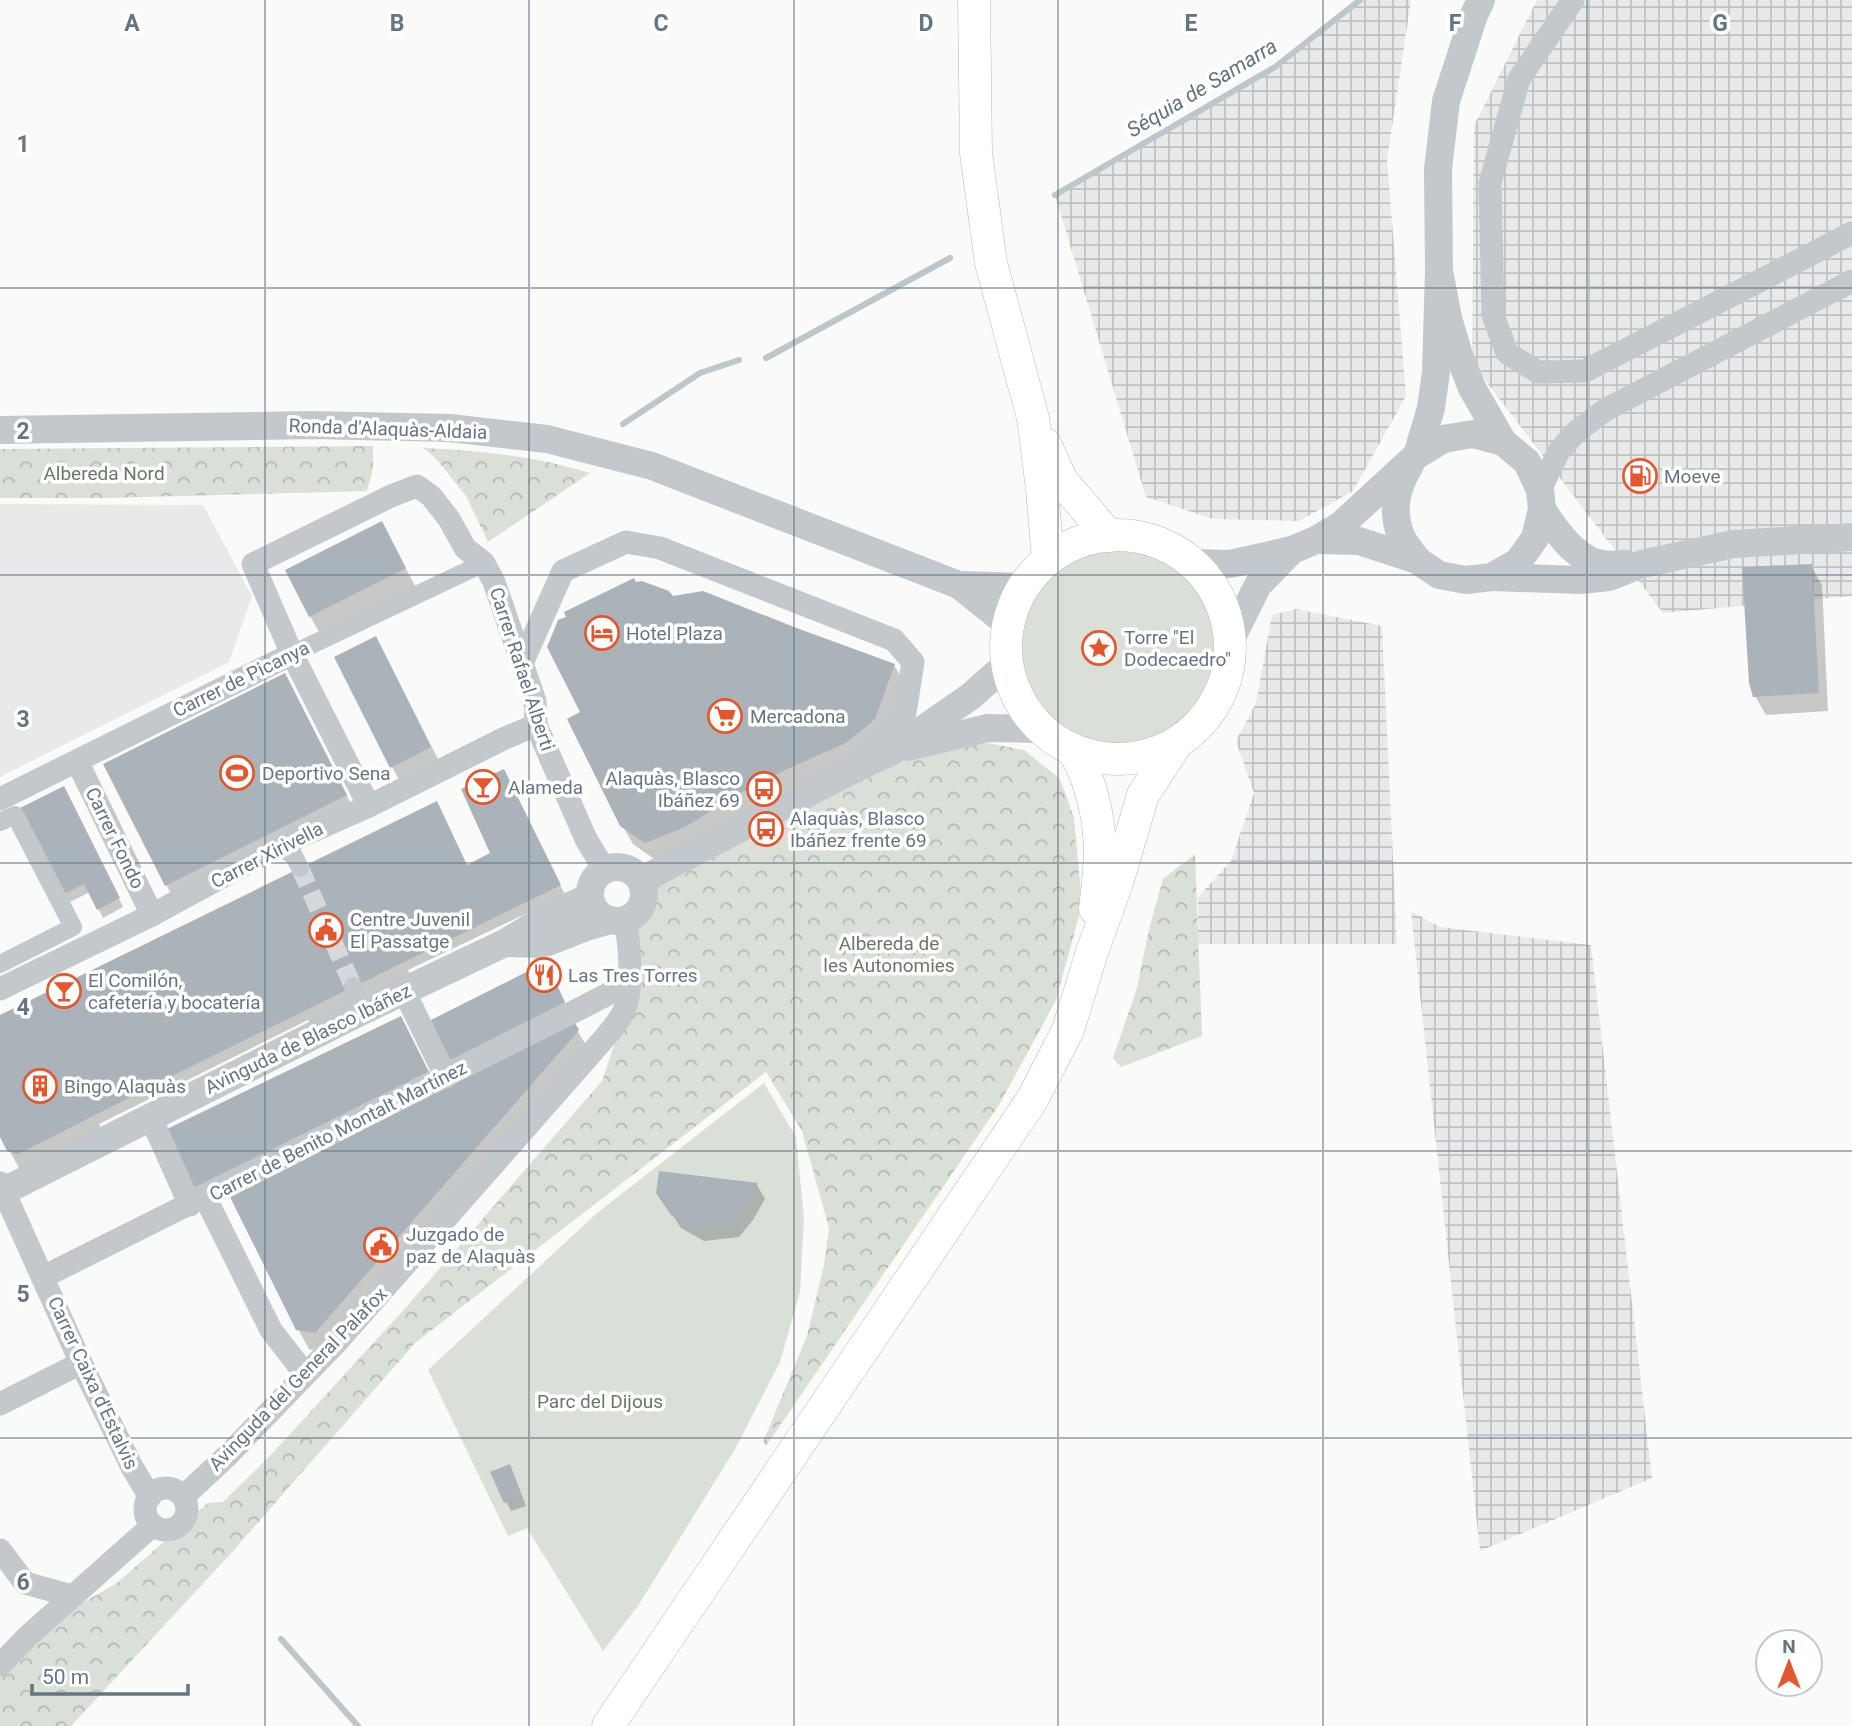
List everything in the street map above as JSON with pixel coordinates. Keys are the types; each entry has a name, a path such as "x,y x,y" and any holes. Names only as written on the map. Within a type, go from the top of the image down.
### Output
{"main road":[{"path":"974,0 976,153 990,263 1032,418 1048,559"},
{"path":"1032,418 1062,481 1109,536"},
{"path":"608,1726 1032,1100 1068,1030 1143,795 1177,743 1203,720 1216,703 1225,683 1230,662 1230,641 1227,619 1219,598 1208,579 1174,550 1132,536 1109,536 1077,543 1048,559 1023,587 1007,624 1006,665 1018,700 1028,715 1056,742 1074,751 1109,760 1144,757 1177,743"},
{"path":"1074,751 1085,770 1093,795 1100,849 1092,952"}],"street":[{"path":"1417,560 1401,537 1395,510 1399,483 1415,457 1431,408 1437,372 1440,271 1438,169 1447,102 1481,0"},
{"path":"1573,0 1519,79 1490,183 1493,314 1507,353 1538,372 1585,371 1852,233"},
{"path":"1440,271 1448,318 1472,388 1503,442 1527,462 1541,500 1558,534 1580,554 1601,564 1642,565"},
{"path":"1492,577 1518,562 1535,538 1541,500 1559,451 1576,432 1605,411 1852,281"},
{"name":"Ronda d'Alaquàs-Aldaia","path":"0,430 326,425 450,428 547,439 652,466 959,585"},
{"path":"1230,641 1258,585 1304,545 1341,525 1415,457 1443,439 1473,434 1503,442"},
{"name":"Carrer Rafael Alberti","path":"292,654 253,564 391,496 417,486 431,496 449,519 465,548 484,564 494,582 536,701 536,725 586,839 604,869"},
{"path":"1192,564 1230,564 1304,545 1359,541 1417,560 1439,575 1452,578 1580,580 1609,577 1642,565 1733,544 1852,537"},
{"path":"522,663 563,571 626,541 660,548 894,640 914,662 905,713 848,772"},
{"name":"Carrer de Picanya","path":"0,799 292,654 484,564"},
{"path":"959,585 1023,587"},
{"path":"959,585 1007,624"},
{"path":"292,654 369,806"},
{"path":"641,881 892,751 971,695 1006,665"},
{"name":"Carrer Xirivella","path":"0,989 152,915 279,846 369,806 536,725"},
{"path":"892,751 987,728 1040,729"},
{"name":"Carrer Fondo","path":"77,761 152,915"},
{"path":"0,822 15,815 73,927 0,964"},
{"path":"279,846 294,856 300,868"},
{"path":"627,868 641,881 643,902 634,916 617,920 598,914 590,897 592,882 604,869 627,868"},
{"name":"Avinguda de Blasco Ibáñez","path":"1,1189 151,1118 359,998 404,991 505,943 556,912 590,897"},
{"name":"Avinguda de Blasco Ibáñez","path":"505,943 548,942 586,927 617,920"},
{"name":"Avinguda del General Palafox","path":"183,1497 228,1455 337,1342 621,1017 628,997 630,947 617,920"},
{"name":"Carrer de Benito Montalt Martínez","path":"43,1277 583,1007 612,992 628,978"},
{"path":"404,991 446,1077"},
{"path":"583,1007 594,1013 600,1022 604,1038"},
{"path":"151,1118 271,1330 305,1374"},
{"name":"Carrer Caixa d'Estalvis","path":"1,1189 80,1363 150,1497"},
{"path":"0,1404 80,1363"},
{"path":"157,1490 175,1490 183,1497 187,1512 182,1522 168,1530 152,1525 145,1511 150,1497 157,1490"},
{"path":"0,1665 28,1636 152,1525"},
{"path":"0,1550 25,1583 72,1596"}],"shaded area":[{"path":"1360,0 1411,0 1387,160 1406,396 1353,491 1299,521 1213,519 1146,497 1055,195 1275,67"},
{"path":"1537,0 1852,0 1852,596 1663,613 1472,363 1474,126"},
{"path":"0,504 203,505 252,596 229,662 0,777"},
{"path":"1296,609 1382,626 1397,944 1198,944 1198,897 1231,861 1254,793 1236,741 1256,703 1272,615"},
{"path":"1411,911 1440,927 1591,945 1652,1478 1480,1551"}],"green space":[{"name":"Albereda Nord","path":"373,446 373,469 367,491 0,498 0,449"},
{"path":"424,448 508,455 590,473 488,542 466,496"},
{"path":"1117,550 1154,558 1186,579 1207,611 1215,648 1207,685 1186,717 1154,738 1117,746 1080,738 1048,717 1027,685 1019,648 1027,611 1048,579 1080,558"},
{"name":"Albereda de les Autonomies","path":"977,741 1024,750 1060,779 1074,818 1082,905 1056,1000 999,1105 766,1446 763,1442 807,1336 824,1265 829,1228 802,1131 766,1072 415,1343 234,1550 71,1726 0,1726 0,1665 56,1618 117,1583 208,1503 223,1502 269,1457 409,1304 602,1081 632,993 633,928 653,905 654,886 897,761"},
{"path":"1195,854 1202,1036 1121,1067 1113,1058 1137,988 1163,879"},
{"name":"Parc del Dijous","path":"764,1083 796,1137 804,1218 800,1292 780,1362 735,1449 638,1606 603,1651 527,1528 508,1536 428,1370 597,1213"}],"building":[{"path":"382,521 406,568 309,617 285,570"},
{"path":"1812,564 1819,693 1753,697 1749,683 1742,567"},
{"name":"Mercadona","path":"634,578 636,582 642,581 669,591 673,596 703,591 895,664 875,719 846,743 735,796 685,827 645,843 620,826 567,719 580,712 547,647 558,620 566,617 564,612"},
{"path":"376,636 431,747 390,768 334,657"},
{"path":"285,673 347,795 165,886 103,764"},
{"path":"504,769 561,885 18,1154 7,1151 0,1137 0,1015 437,801 467,865 490,853 461,789"},
{"path":"64,786 120,898 97,910 84,884 60,896 16,810"},
{"path":"546,962 565,1002 450,1060 429,1021"},
{"path":"401,1016 429,1072 193,1188 165,1130"},
{"path":"575,1023 579,1030 315,1333 296,1330 230,1197"},
{"path":"659,1171 758,1183 746,1206 731,1224 694,1228 671,1215 656,1193"},
{"path":"510,1464 522,1496 504,1503 490,1472"}],"waterway":[{"name":"Séquia de Samarra","path":"1055,195 1275,67 1360,0"},
{"name":"Séquia de Samarra","path":"766,358 950,258"},
{"name":"Séquia de Samarra","path":"623,424 700,373 739,360"},
{"path":"281,1639 358,1726"}],"tunnel":[{"path":"300,868 353,986"}],"place":[{"name":"Moeve","path":"1640,476"},
{"name":"Hotel Plaza","path":"602,633"},
{"name":"Torre \"El Dodecaedro\"","path":"1099,648"},
{"name":"Mercadona","path":"725,716"},
{"name":"Deportivo Sena","path":"237,773"},
{"name":"Alameda","path":"483,787"},
{"name":"Alaquàs, Blasco Ibáñez 69","path":"764,789"},
{"name":"Alaquàs, Blasco Ibáñez frente 69","path":"766,829"},
{"name":"Centre Juvenil El Passatge","path":"326,930"},
{"name":"Las Tres Torres","path":"544,975"},
{"name":"El Comilón, cafetería y bocatería","path":"64,991"},
{"name":"Bingo Alaquàs","path":"40,1086"},
{"name":"Juzgado de paz de Alaquàs","path":"381,1245"}]}
